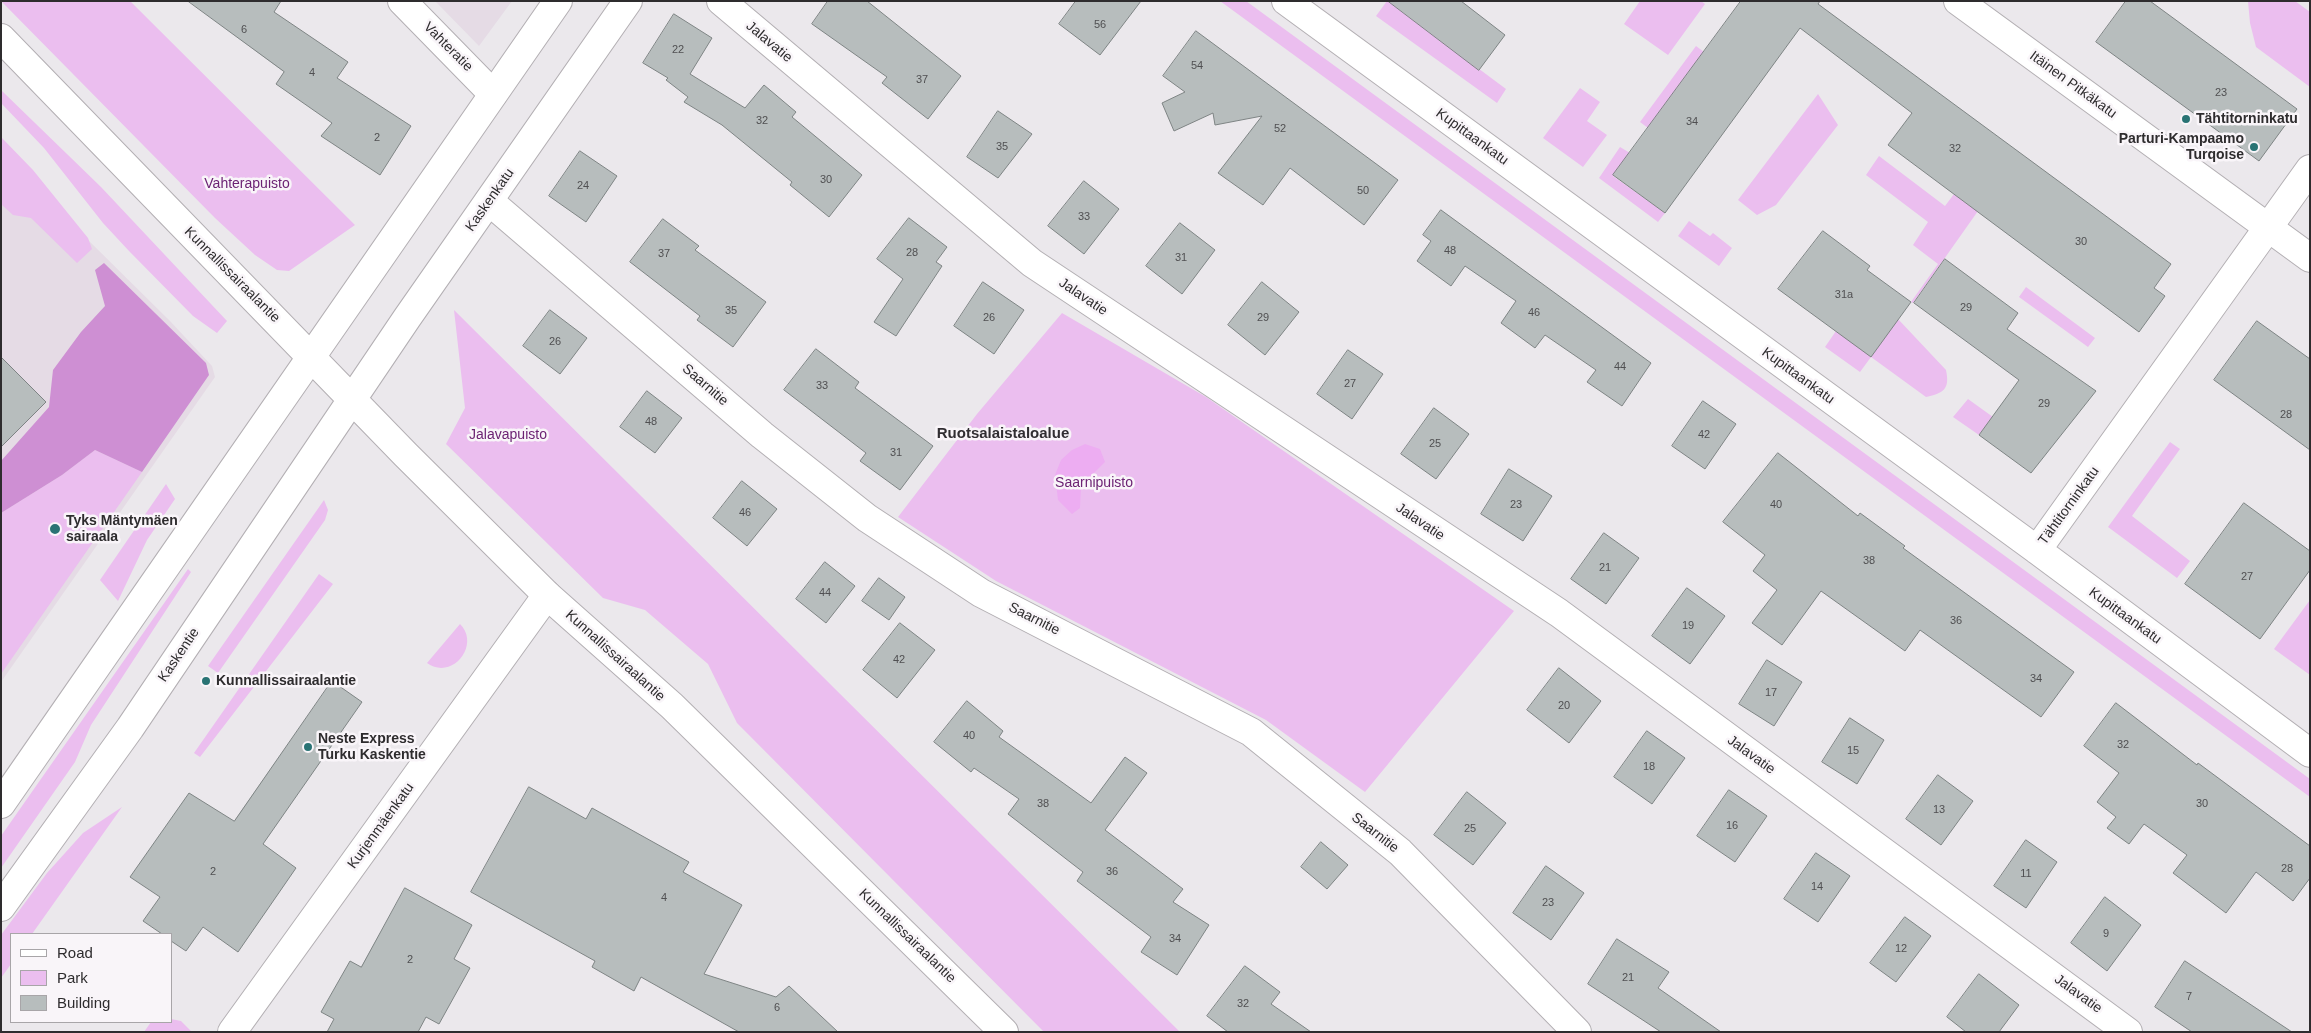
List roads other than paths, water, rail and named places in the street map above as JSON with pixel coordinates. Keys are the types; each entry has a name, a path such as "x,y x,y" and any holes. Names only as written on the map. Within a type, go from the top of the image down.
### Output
{"street":[{"name":"Vahteratie","path":"402,1 493,94"},
{"path":"1,804 558,1"},
{"name":"Kaskenkatu","path":"352,399 628,1"},
{"name":"Jalavatie","path":"721,1 1032,263 1560,613 2128,1032"},
{"name":"Kupittaankatu","path":"1286,1 2037,550 2310,753"},
{"name":"Itäinen Pitkäkatu","path":"1958,1 2310,258"},
{"name":"Kunnallissairaalantie","path":"1,38 352,399 548,596 672,706 1004,1032"},
{"name":"Tähtitorninkatu","path":"2037,550 2310,169"},
{"name":"Saarnitie","path":"489,201 762,435 867,518 981,592 1251,732 1400,852 1577,1032"},
{"name":"Kaskentie","path":"1,907 130,728 352,399"},
{"name":"Kurjenmäenkatu","path":"232,1032 548,596"}],"place":[{"name":"Tähtitorninkatu","path":"2186,119"},
{"name":"Parturi-Kampaamo Turqoise","path":"2254,147"},
{"name":"Tyks Mäntymäen sairaala","path":"55,529"},
{"name":"Kunnallissairaalantie","path":"206,681"},
{"name":"Neste Express Turku Kaskentie","path":"308,747"}],"district":[{"name":"Ruotsalaistaloalue","path":"1003,434"}],"park label":[{"name":"Vahterapuisto","path":"247,184"},
{"name":"Jalavapuisto","path":"508,435"},
{"name":"Saarnipuisto","path":"1094,483"}]}
